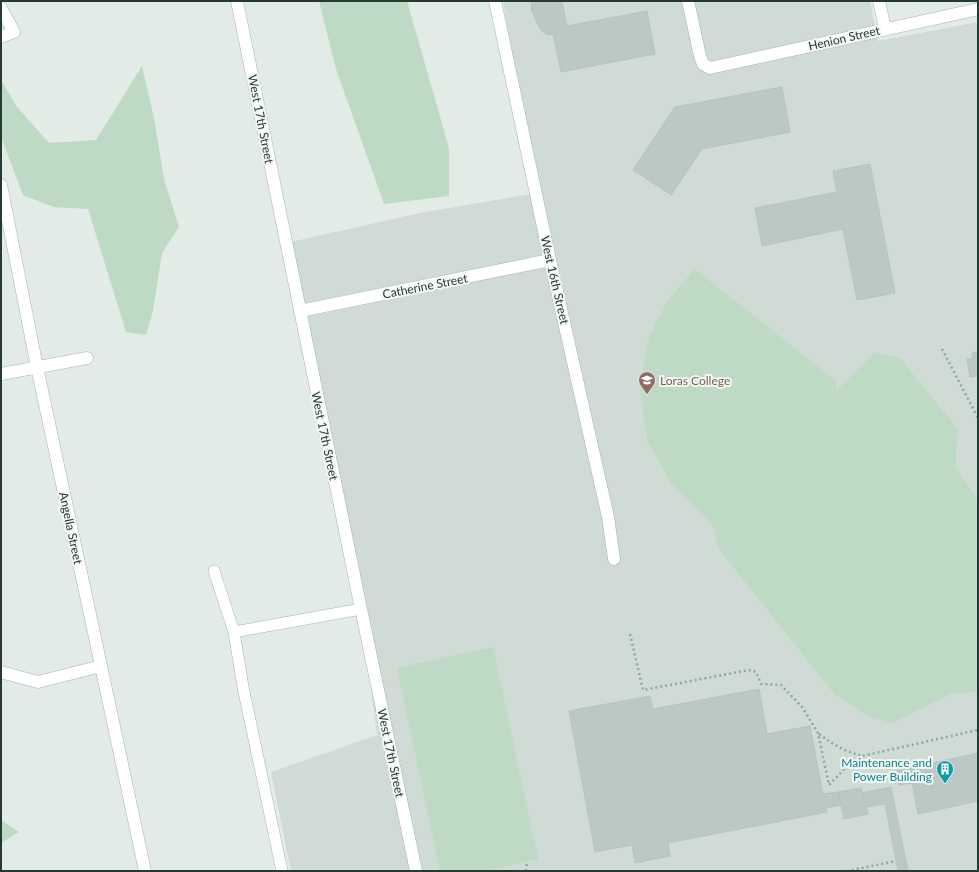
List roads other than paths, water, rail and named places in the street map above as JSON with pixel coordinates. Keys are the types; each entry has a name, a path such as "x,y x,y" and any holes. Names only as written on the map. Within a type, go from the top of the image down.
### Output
{"street":[{"name":"West 17th Street","path":"237,1 416,871"},
{"name":"West 16th Street","path":"495,1 550,260 607,512 614,558"},
{"name":"Henion Street","path":"688,1 700,56 703,64 710,68 978,9"},
{"path":"879,1 884,29"},
{"path":"1,8 14,32 1,37"},
{"name":"Angella Street","path":"1,185 36,367 145,871"},
{"name":"Catherine Street","path":"300,311 550,260"},
{"path":"1,374 87,358"},
{"path":"1,672 38,682 101,666"}],"lane":[{"path":"214,572 234,632 245,695 282,871"},
{"path":"234,632 361,609"}],"place":[{"name":"Loras College","path":"647,395"},
{"name":"Maintenance and Power Building","path":"945,784"}]}
